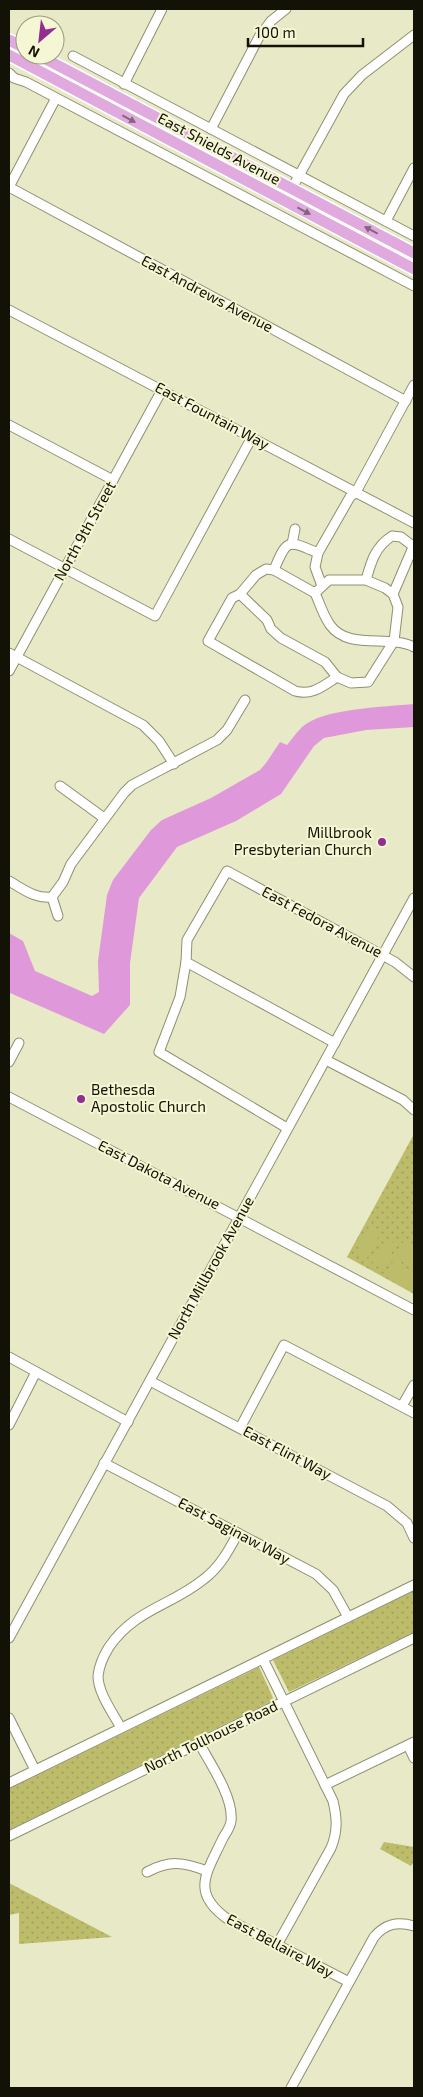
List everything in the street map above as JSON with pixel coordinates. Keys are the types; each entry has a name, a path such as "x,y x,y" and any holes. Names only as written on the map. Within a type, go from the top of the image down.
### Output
{"main road":[{"name":"East Shields Avenue","path":"12,57 414,269"},
{"path":"12,57 50,70 103,98 111,98 114,95"},
{"name":"East Shields Avenue","path":"57,65 414,253"}],"street":[{"path":"124,84 162,9"},
{"path":"211,129 259,37 271,20 286,9"},
{"path":"285,201 344,94 362,75 414,36"},
{"path":"73,56 414,236"},
{"path":"9,73 14,78 26,82 414,286"},
{"path":"9,187 56,98"},
{"path":"386,221 414,168"},
{"name":"East Andrews Avenue","path":"9,187 406,401"},
{"name":"East Fountain Way","path":"9,310 414,522"},
{"path":"322,586 315,568 318,553 350,497 356,492 414,385"},
{"name":"North 9th Street","path":"9,671 13,655 65,568 162,390"},
{"path":"9,425 113,480"},
{"path":"9,539 154,616 252,437"},
{"path":"292,544 294,529"},
{"path":"366,580 372,558 385,540 392,536 401,537 414,546 393,594"},
{"path":"274,570 282,550 287,545 296,543 318,553"},
{"path":"337,677 315,691 304,694 208,641 232,598 240,594 256,575 266,569 274,570 315,593 322,611 334,630 353,640 394,641 414,647"},
{"path":"240,594 267,620 271,629 281,638 325,662 337,677 351,683 368,682 394,641 398,607 393,594 385,588 366,580 329,580 315,593"},
{"path":"13,655 143,725 159,741 174,764"},
{"path":"52,897 63,882 71,864 104,818 132,785 217,740 227,730 245,700"},
{"path":"60,786 104,818"},
{"name":"East Fedora Avenue","path":"186,962 187,940 227,871 383,955 414,977"},
{"path":"9,880 36,896 52,897"},
{"path":"52,897 58,916"},
{"name":"North Millbrook Avenue","path":"9,1638 12,1623 128,1422 238,1217 414,898"},
{"path":"287,1128 159,1052 180,996 186,962 335,1043"},
{"path":"9,1062 19,1043"},
{"path":"326,1060 403,1100 414,1110"},
{"name":"East Dakota Avenue","path":"9,1097 414,1310"},
{"path":"240,1428 284,1345 414,1413"},
{"path":"9,1357 128,1422"},
{"path":"9,1425 36,1372"},
{"name":"East Flint Way","path":"150,1380 387,1506 407,1523 414,1538"},
{"path":"402,1406 414,1385"},
{"name":"East Saginaw Way","path":"104,1463 320,1578 333,1590 348,1617"},
{"path":"121,1728 101,1690 98,1676 101,1663 107,1651 123,1630 149,1606 191,1589 205,1579 226,1556 238,1533"},
{"path":"9,1783 414,1585"},
{"name":"North Tollhouse Road","path":"9,1836 414,1638"},
{"path":"263,1659 333,1801 337,1817 335,1838 331,1848 277,1945"},
{"path":"9,1718 35,1770"},
{"name":"East Bellaire Way","path":"199,1743 229,1800 231,1822 207,1871 204,1888 208,1901 218,1912 349,1982"},
{"path":"325,1785 411,1744 414,1758"},
{"path":"147,1872 169,1863 180,1863 207,1871"},
{"path":"293,2088 374,1938 381,1929 391,1924 414,1926"}],"shaded area":[{"path":"414,704 414,727 366,730 324,738 314,746 281,794 236,821 177,847 139,898 130,963 130,1005 104,1034 10,993 9,933 23,941 35,971 92,996 99,992 98,961 107,895 113,880 151,830 162,820 211,798 260,770 280,742 287,745 302,727 312,721 339,712"},
{"path":"414,1134 414,1294 347,1257"},
{"path":"368,1229 379,1235 366,1260 355,1254"},
{"path":"386,1238 396,1244 383,1269 372,1263"},
{"path":"403,1242 414,1248 414,1268 395,1258"},
{"path":"393,1261 414,1272 414,1292 385,1276"},
{"path":"414,1591 414,1632 289,1692 273,1660"},
{"path":"259,1667 274,1700 9,1830 9,1789"},
{"path":"384,1842 414,1847 414,1861 411,1866 380,1849"},
{"path":"9,1883 112,1937 19,1944 19,1913 9,1915"}],"place":[{"name":"Millbrook Presbyterian Church","path":"382,842"},
{"name":"Bethesda Apostolic Church","path":"81,1099"}]}
